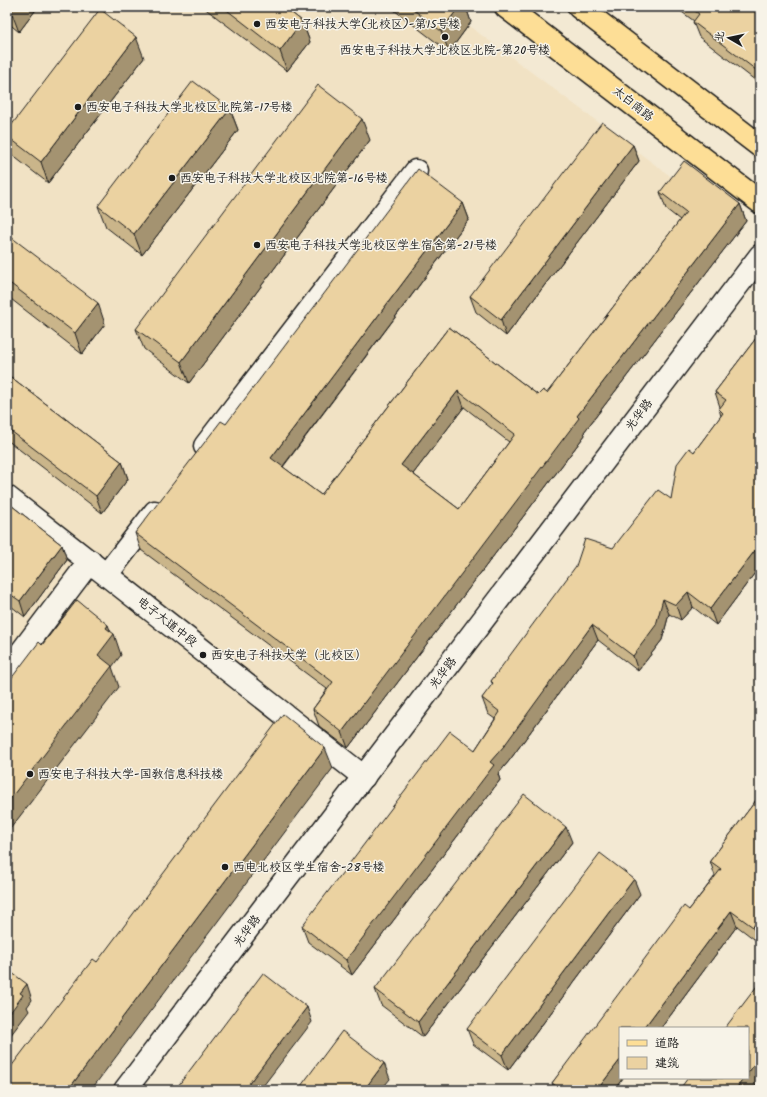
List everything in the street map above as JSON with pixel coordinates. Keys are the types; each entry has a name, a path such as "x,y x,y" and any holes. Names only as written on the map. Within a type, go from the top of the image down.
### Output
{"main road":[{"name":"太白南路","path":"506,7 760,202"},
{"path":"579,7 760,146"}],"street":[{"path":"194,461 416,170"},
{"name":"光华路","path":"125,1090 760,256"},
{"name":"电子大道中段","path":"7,497 364,777"},
{"path":"107,574 165,499"},
{"path":"7,671 90,561"}],"shaded area":[{"name":"西安电子科技大学（北校区）","path":"7,7 444,7 729,220 68,1090 7,1090"}],"building":[{"path":"7,7 14,7 11,11"},
{"path":"223,7 284,7 302,21 280,51"},
{"path":"410,7 459,7 441,31"},
{"path":"690,7 750,7 760,15 760,73 693,22 699,14"},
{"path":"100,9 136,37 41,162 7,136 7,131"},
{"path":"193,81 230,109 134,234 98,206"},
{"name":"西安电子科技大学北校区学生宿舍第-21号楼","path":"318,85 362,119 181,362 136,329"},
{"path":"602,122 633,145 501,320 470,296"},
{"path":"684,161 740,204 577,416 579,418 342,732 313,709 333,682 135,533 221,421 226,424 418,169 463,203 271,458 321,495 449,327 538,395 543,390 547,393 686,212 660,192","holes":["458,391 515,434 459,509 401,465"]},
{"path":"7,234 98,303 75,333 7,281"},
{"path":"760,333 760,544 710,609 688,592 676,605 663,599 656,625 633,656 592,625 504,746 490,762 494,765 346,960 302,926 450,731 475,750 500,712 482,698 493,683 491,681 576,566 585,539 613,548 658,490 671,499 677,464 689,448 694,452 723,413 719,409 726,400 715,392"},
{"path":"7,374 122,462 96,496 7,428"},
{"path":"7,502 62,545 20,601 7,592"},
{"name":"西安电子科技大学-国教信息科技楼","path":"77,600 108,625 106,628 114,634 98,655 112,666 7,803 7,684 39,642 42,645"},
{"name":"西电北校区学生宿舍-28号楼","path":"283,714 325,748 68,1090 7,1090 7,1072 93,959 97,962"},
{"path":"524,794 566,827 418,1022 375,989"},
{"path":"760,795 760,917 753,927 731,911 645,1027 619,1027 619,1061 597,1090 562,1090 552,1083 684,906 689,910 721,869 710,861"},
{"path":"600,853 634,879 502,1055 467,1029"},
{"path":"8,970 27,984 20,993 23,995 7,1017 7,972"},
{"path":"263,973 307,1007 244,1090 175,1090"},
{"path":"760,982 760,1057 749,1072 749,1027 726,1027"},
{"path":"342,1031 384,1063 364,1090 298,1090"},
{"path":"687,1079 743,1079 735,1090 679,1090"}],"place":[{"name":"西安电子科技大学(北校区)-第15号楼","path":"257,24"},
{"name":"西安电子科技大学北校区北院-第20号楼","path":"445,37"},
{"name":"西安电子科技大学北校区北院第-17号楼","path":"78,107"},
{"name":"西安电子科技大学北校区北院第-16号楼","path":"172,178"},
{"name":"西安电子科技大学北校区学生宿舍第-21号楼","path":"257,245"},
{"name":"西安电子科技大学（北校区）","path":"203,655"},
{"name":"西安电子科技大学-国教信息科技楼","path":"30,774"},
{"name":"西电北校区学生宿舍-28号楼","path":"225,867"}]}
